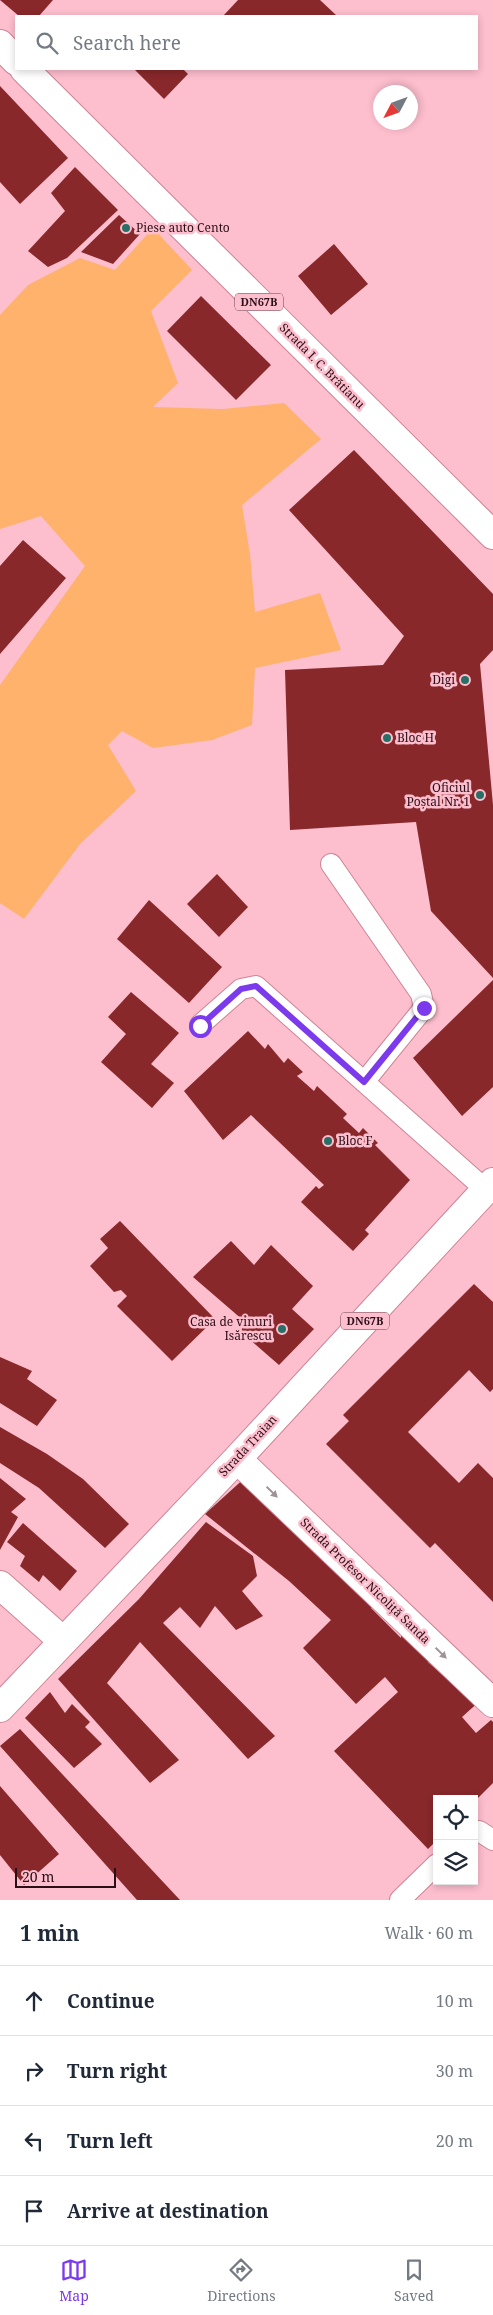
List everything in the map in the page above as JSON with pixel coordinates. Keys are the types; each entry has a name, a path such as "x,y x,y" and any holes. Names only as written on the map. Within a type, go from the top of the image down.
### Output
{"main road":[{"path":"0,44 15,60"},
{"name":"Strada I. C. Brătianu","path":"25,70 493,536"},
{"name":"Strada Traian","path":"0,1708 237,1459 489,1186"},
{"name":"Strada Profesor Nicoliță Sanda","path":"237,1459 493,1703"},
{"path":"0,1585 63,1641"}],"lane":[{"path":"331,864 421,994 424,1008 364,1082"},
{"path":"200,1026 241,989 256,986 364,1082 489,1186"},
{"path":"478,1832 493,1840"},
{"path":"400,1900 433,1868"}],"shaded area":[{"path":"153,228 192,270 151,311 178,383 153,407 223,409 284,403 321,439 242,505 250,554 255,612 320,593 341,650 255,668 252,725 212,740 153,748 122,731 108,745 136,791 80,844 24,919 0,903 0,685 85,566 41,516 0,529 0,315 28,285 80,258 115,270"}],"building":[{"path":"0,0 53,0 40,15 18,15"},
{"path":"238,0 320,0 336,15 224,15"},
{"path":"135,70 184,70 188,74 164,99"},
{"path":"0,86 68,158 20,204 0,182"},
{"path":"75,167 118,210 67,258 48,267 28,251 65,211 51,193"},
{"path":"119,215 140,234 113,264 81,252"},
{"path":"334,244 368,284 331,315 298,276"},
{"path":"201,296 271,365 236,400 167,331"},
{"name":"Bloc H","path":"354,450 493,594 493,650 480,664 493,805 493,978 431,911 416,822 290,830 285,670 383,665 404,636 289,510"},
{"path":"23,540 66,578 0,654 0,566"},
{"path":"217,874 248,907 219,937 187,904"},
{"path":"149,900 222,967 189,1003 117,939"},
{"path":"493,980 493,1087 462,1116 413,1058"},
{"path":"131,992 179,1033 151,1064 174,1083 152,1108 101,1062 126,1034 108,1017"},
{"name":"Bloc F","path":"248,1031 265,1049 268,1044 284,1063 288,1058 303,1072 297,1076 314,1091 317,1086 347,1114 343,1118 359,1133 363,1128 378,1143 375,1145 410,1180 365,1230 369,1234 353,1251 301,1202 316,1186 319,1189 324,1185 251,1115 223,1140 184,1091"},
{"path":"120,1221 215,1319 172,1361 117,1306 127,1296 121,1290 114,1292 90,1266 108,1248 100,1239"},
{"path":"231,1241 254,1265 271,1245 313,1286 292,1309 314,1329 279,1365 241,1332 244,1321 193,1277"},
{"path":"474,1284 493,1302 493,1389 490,1392 469,1370 408,1432 459,1483 478,1463 493,1478 493,1602 435,1543 430,1548 326,1444 349,1421 343,1415"},
{"path":"0,1357 32,1371 27,1379 57,1400 37,1426 0,1403"},
{"path":"0,1427 47,1454 83,1479 129,1524 105,1548 39,1488 0,1463"},
{"path":"248,1475 374,1606 371,1608 401,1638 401,1635 432,1655 428,1662 446,1678 454,1671 482,1699 462,1717 476,1733 491,1720 493,1722 493,1783 478,1798 478,1795 433,1795 433,1844 428,1849 334,1751 398,1692 385,1677 356,1704 303,1648 331,1620 289,1581 205,1514"},
{"path":"0,1478 26,1499 11,1512 18,1517 0,1550"},
{"path":"206,1522 253,1556 257,1576 242,1591 263,1616 236,1630 215,1606 200,1628 180,1607 163,1623 275,1736 248,1759 140,1642 107,1683 179,1760 150,1783 58,1679 139,1599"},
{"path":"23,1523 77,1571 60,1591 43,1575 39,1582 20,1566 25,1556 7,1542"},
{"path":"50,1692 65,1713 72,1704 90,1722 85,1727 102,1744 74,1768 25,1718"},
{"path":"20,1729 180,1900 137,1900 0,1746"},
{"path":"0,1786 59,1854 24,1885 0,1855"}],"place":[{"name":"Piese auto Cento","path":"126,228"},
{"name":"Digi","path":"465,680"},
{"name":"Bloc H","path":"387,738"},
{"name":"Oficiul Poștal Nr. 1","path":"480,795"},
{"name":"Bloc F","path":"328,1141"},
{"name":"Casa de vinuri Isărescu","path":"282,1329"}],"route":[{"path":"200,1026 241,989 256,986 364,1082 424,1008"}]}
